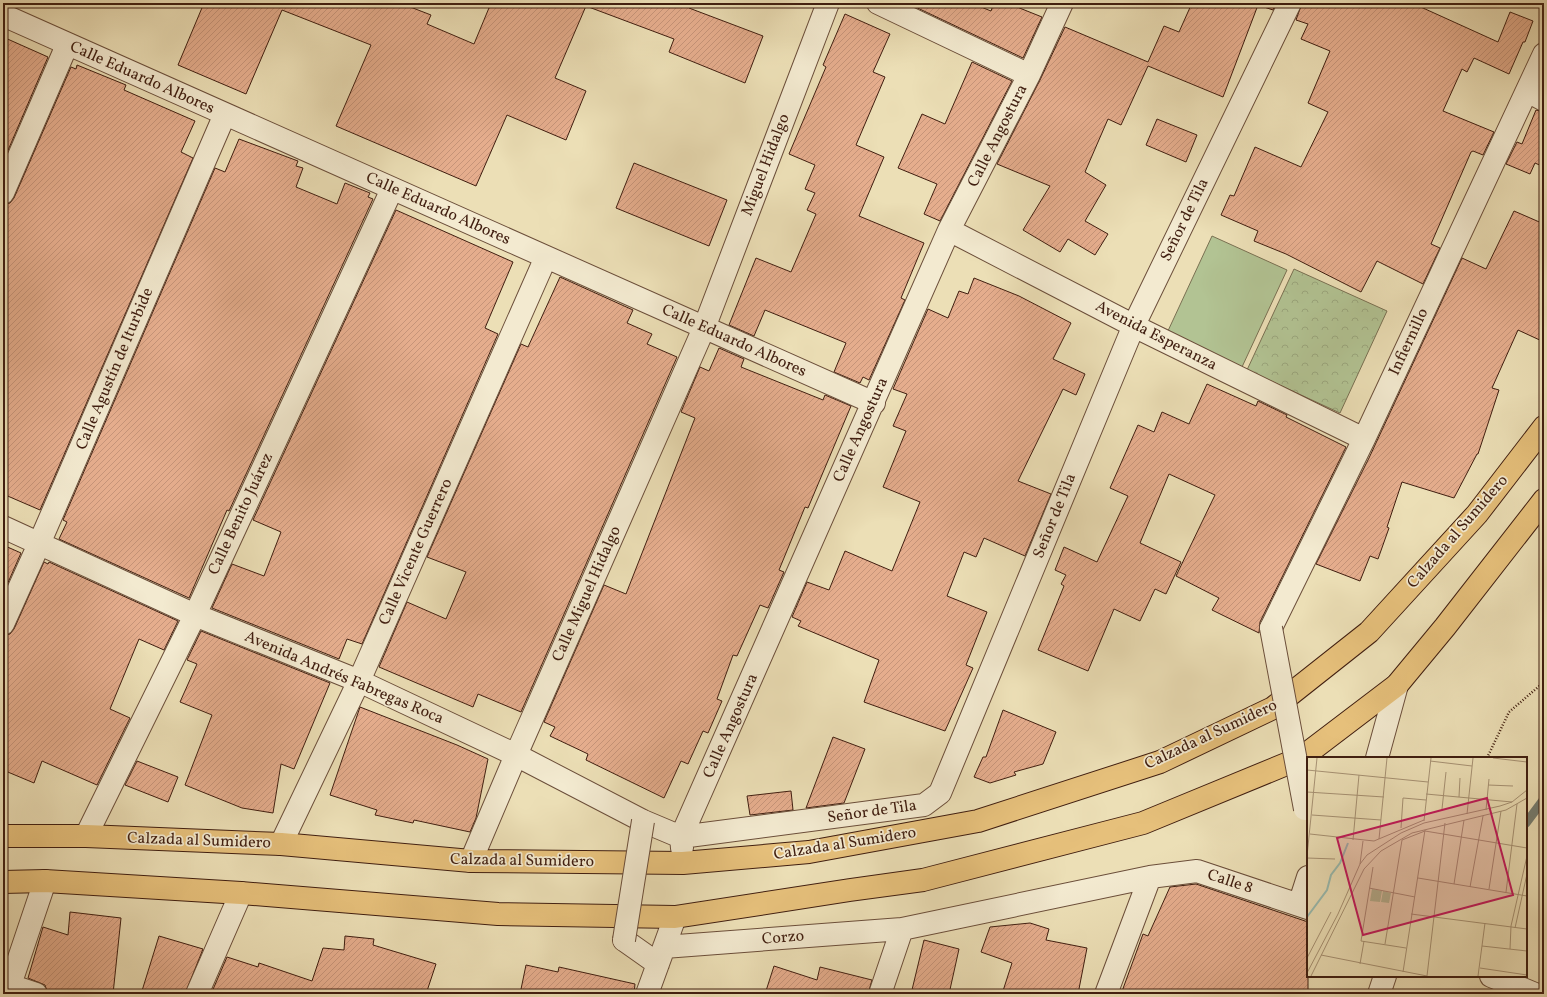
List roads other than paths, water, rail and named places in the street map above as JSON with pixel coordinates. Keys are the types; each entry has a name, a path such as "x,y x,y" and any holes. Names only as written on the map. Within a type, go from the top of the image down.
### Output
{"main road":[{"name":"Calzada al Sumidero","path":"3,836 86,836 281,844 471,861 683,863 809,852 978,821 1160,762 1273,708 1369,632 1478,514 1544,427"},
{"path":"3,882 45,881 241,893 498,914 675,917 923,880 1143,823 1301,758 1397,685 1450,621 1544,500"}],"street":[{"name":"Miguel Hidalgo","path":"704,328 828,3"},
{"path":"878,3 1029,75"},
{"name":"Calle Angostura","path":"683,863 681,837 874,403 949,230 1029,75 1062,3"},
{"name":"Señor de Tila","path":"681,837 924,805 940,793 1134,325 1290,3"},
{"name":"Calle Eduardo Albores","path":"3,15 67,45 874,403"},
{"path":"3,193 67,45"},
{"name":"Infiernillo","path":"1307,816 1271,628 1535,95 1544,54"},
{"name":"Calle Agustín de Iturbide","path":"3,624 225,114"},
{"name":"Calle Benito Juárez","path":"86,836 195,615 392,189"},
{"name":"Avenida Esperanza","path":"949,230 1134,325 1364,439"},
{"name":"Calle Vicente Guerrero","path":"281,844 359,681 546,257"},
{"name":"Calle Miguel Hidalgo","path":"471,861 516,755 704,328"},
{"name":"Avenida Andrés Fabregas Roca","path":"3,527 195,615 359,681 516,755 643,821 681,837"},
{"path":"1377,757 1397,685"},
{"path":"643,821 624,940 661,956"},
{"name":"Calle 8","path":"902,929 1150,877 1197,871 1303,906"},
{"path":"1106,994 1150,877"},
{"path":"36,994 7,987 45,881"},
{"path":"1303,906 1307,883"},
{"path":"197,994 241,893"},
{"path":"647,994 675,917"},
{"path":"880,994 902,929"},
{"name":"Corzo","path":"661,956 902,929"},
{"path":"1379,994 1385,977"},
{"path":"1493,977 1535,994"}],"waterway":[{"path":"1527,822 1544,799"}]}
